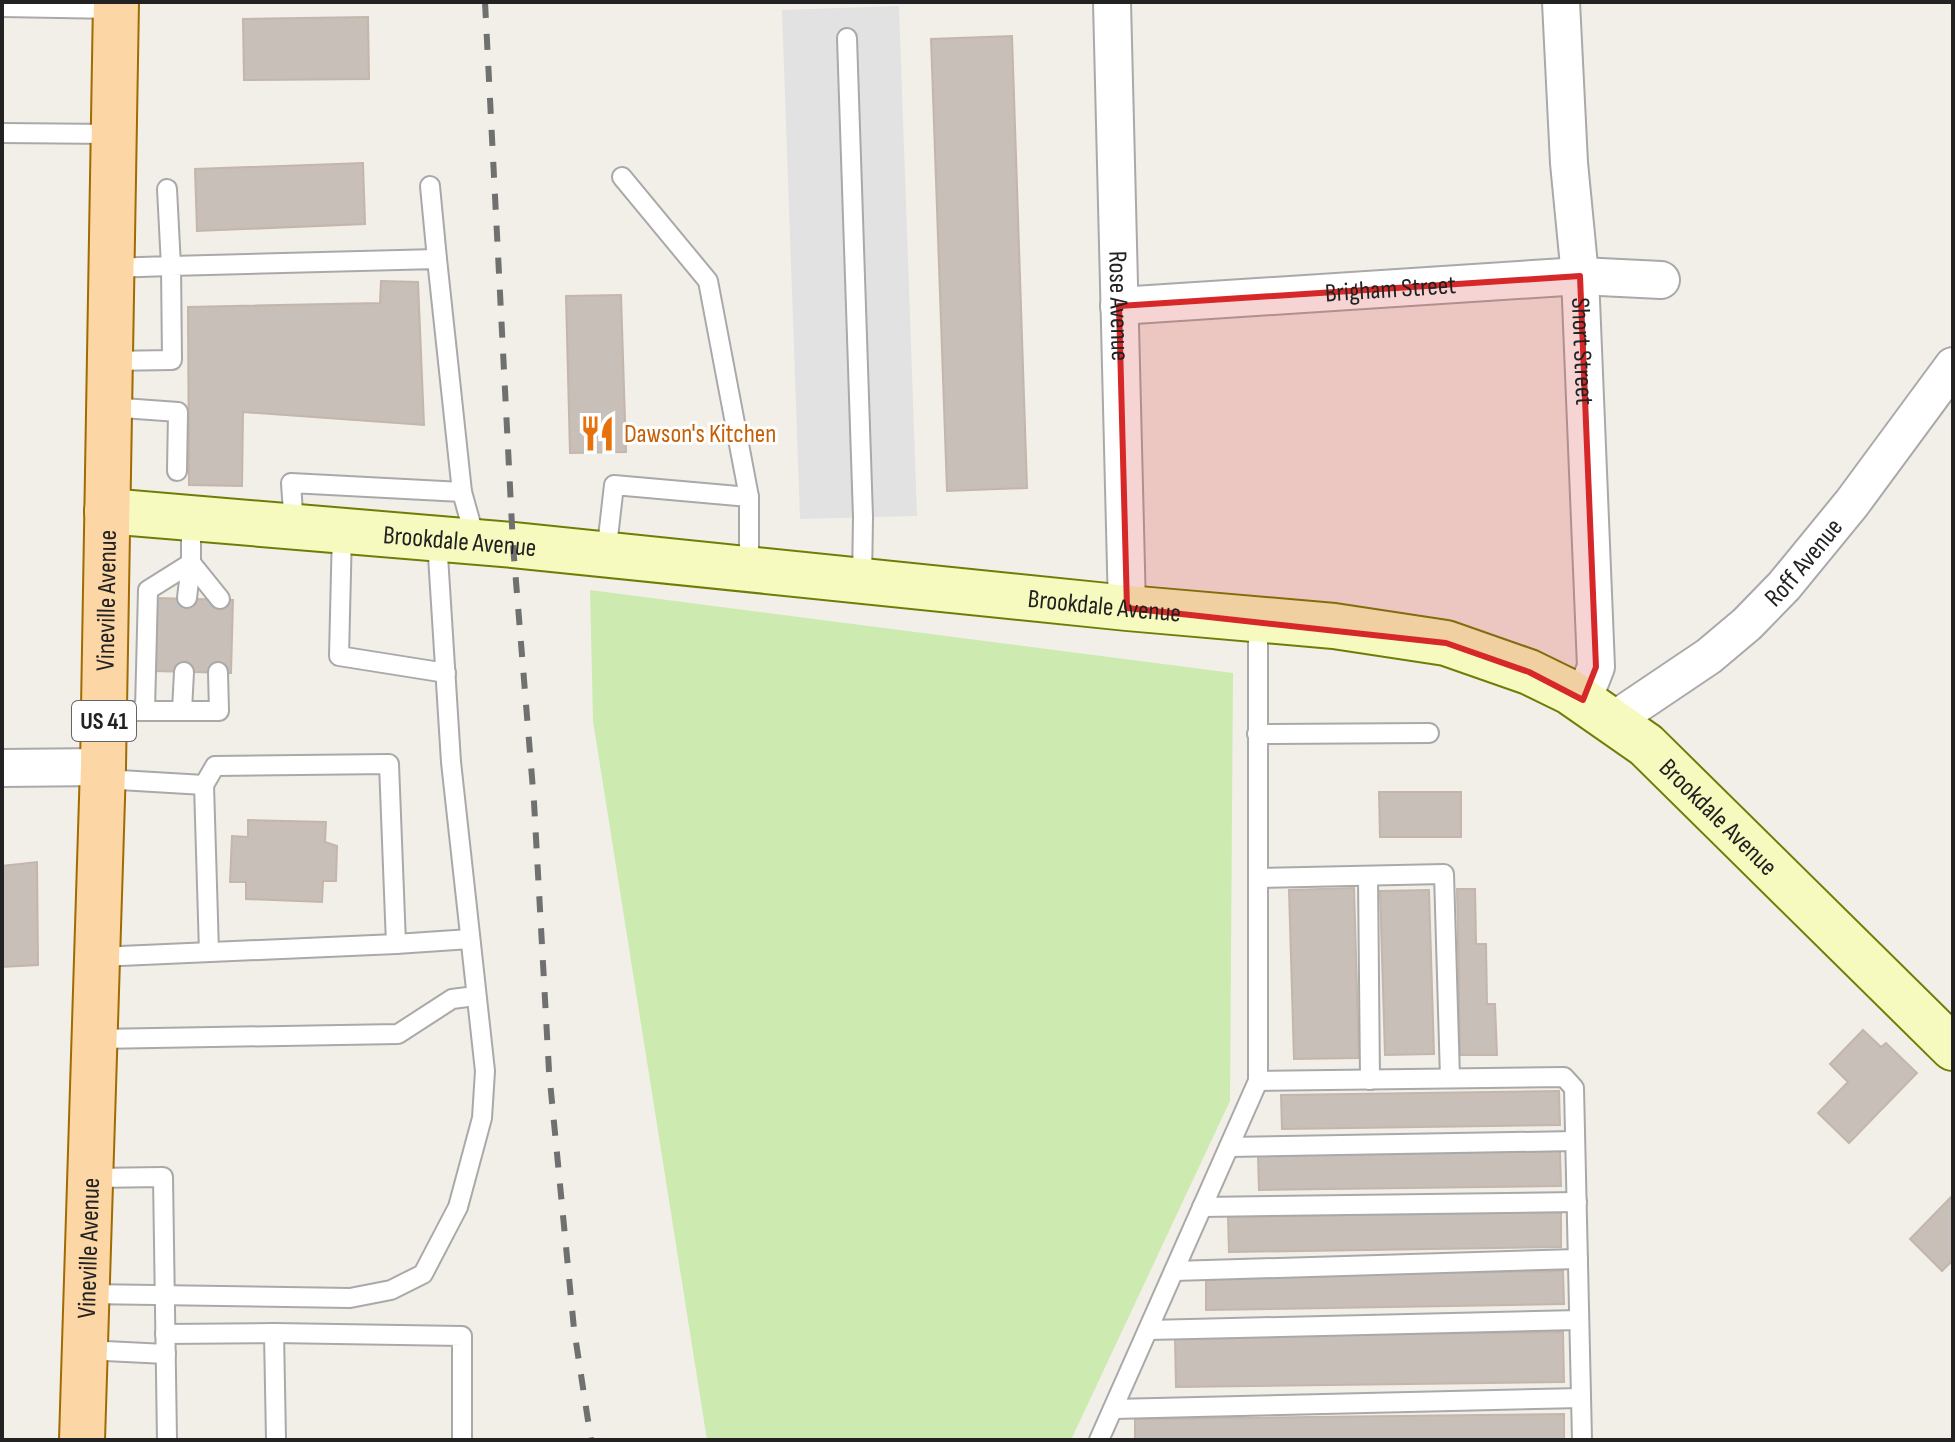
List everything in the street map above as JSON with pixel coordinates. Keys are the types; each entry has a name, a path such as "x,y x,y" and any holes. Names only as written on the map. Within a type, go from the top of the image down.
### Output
{"main road":[{"name":"Vineville Avenue","path":"82,1440 103,773 124,711 107,511 116,5"}],"street":[{"name":"Rose Avenue","path":"1112,2 1127,608"},
{"name":"Short Street","path":"1561,2 1569,163 1580,276 1598,710"},
{"name":"Brigham Street","path":"1119,306 1580,276 1661,280"},
{"name":"Roff Avenue","path":"1598,710 1709,656 1747,624 1784,586 1852,503 1953,366"},
{"name":"Brookdale Avenue","path":"107,511 457,541 1334,626 1446,643 1529,672 1598,710 1646,745 1953,1048"},
{"path":"2,768 103,773"}],"lane":[{"path":"2,7 116,5"},
{"path":"847,38 863,517 862,582"},
{"path":"2,133 112,134"},
{"path":"622,177 708,281 749,497 749,570"},
{"path":"87,1294 350,1298 391,1290 423,1274 458,1207 482,1118 485,1071 451,762 446,673 462,492 430,186"},
{"path":"109,361 172,360 167,189"},
{"path":"110,268 437,259"},
{"path":"108,407 178,412 177,471"},
{"path":"294,527 291,483 462,492"},
{"path":"606,555 614,485 749,497"},
{"path":"187,598 191,518"},
{"path":"342,531 339,656 446,673"},
{"path":"191,563 148,590 124,711 219,711 218,672"},
{"path":"191,563 220,599"},
{"path":"1099,1440 1258,1081 1258,619"},
{"path":"182,710 184,672"},
{"path":"1257,734 1429,733"},
{"path":"209,952 204,785 215,766 389,764 396,944"},
{"path":"103,773 204,785"},
{"path":"1258,878 1444,874 1450,1078"},
{"path":"1368,876 1370,1080"},
{"path":"98,957 470,939"},
{"path":"96,1039 398,1034 452,999 475,996"},
{"path":"1258,1081 1564,1077 1574,1088 1582,1440"},
{"path":"1229,1147 1575,1141"},
{"path":"92,1178 163,1177 167,1440"},
{"path":"1202,1207 1577,1202"},
{"path":"1174,1271 1578,1259"},
{"path":"1148,1330 1579,1320"},
{"path":"274,1333 276,1440"},
{"path":"165,1334 462,1336 462,1440"},
{"path":"85,1350 166,1354"},
{"path":"1113,1409 1581,1398"}],"highlighted area":[{"path":"1580,276 1596,667 1583,700 1529,672 1446,643 1127,608 1119,306"}],"green space":[{"path":"590,590 1233,673 1230,1101 1071,1440 707,1440 593,721"}],"shaded area":[{"path":"899,6 917,516 800,519 782,10"}],"building":[{"path":"368,17 369,79 244,80 243,19"},
{"path":"1012,36 1027,488 947,491 931,39"},
{"path":"363,163 365,224 197,231 195,169"},
{"path":"381,281 418,282 424,425 243,412 242,486 189,485 188,307 380,303"},
{"path":"621,295 626,452 570,453 566,296"},
{"path":"155,598 233,600 231,673 153,671"},
{"path":"1379,792 1461,792 1461,837 1380,837"},
{"path":"248,820 326,822 325,842 337,846 336,881 323,881 322,902 246,899 246,882 230,882 232,836 248,837"},
{"path":"37,862 38,965 2,967 2,866"},
{"path":"1354,888 1359,1058 1294,1059 1289,890"},
{"path":"1457,889 1475,889 1476,944 1486,944 1487,1004 1495,1004 1497,1055 1460,1055"},
{"path":"1429,890 1434,1054 1385,1055 1380,891"},
{"path":"1863,1030 1881,1047 1886,1043 1917,1073 1849,1143 1818,1113 1848,1082 1830,1064"},
{"path":"1559,1091 1560,1125 1282,1129 1281,1095"},
{"path":"1560,1151 1561,1186 1259,1190 1258,1156"},
{"path":"1953,1195 1953,1260 1942,1271 1910,1239"},
{"path":"1561,1212 1561,1247 1229,1252 1228,1217"},
{"path":"1563,1271 1564,1304 1206,1310 1206,1277"},
{"path":"1563,1332 1564,1382 1176,1387 1175,1337"},
{"path":"1564,1414 1564,1440 1135,1440 1135,1419"}],"railway":[{"path":"485,2 513,545 534,802 549,1071 574,1329 591,1440"}],"place":[{"name":"Dawson's Kitchen","path":"598,433"}]}
